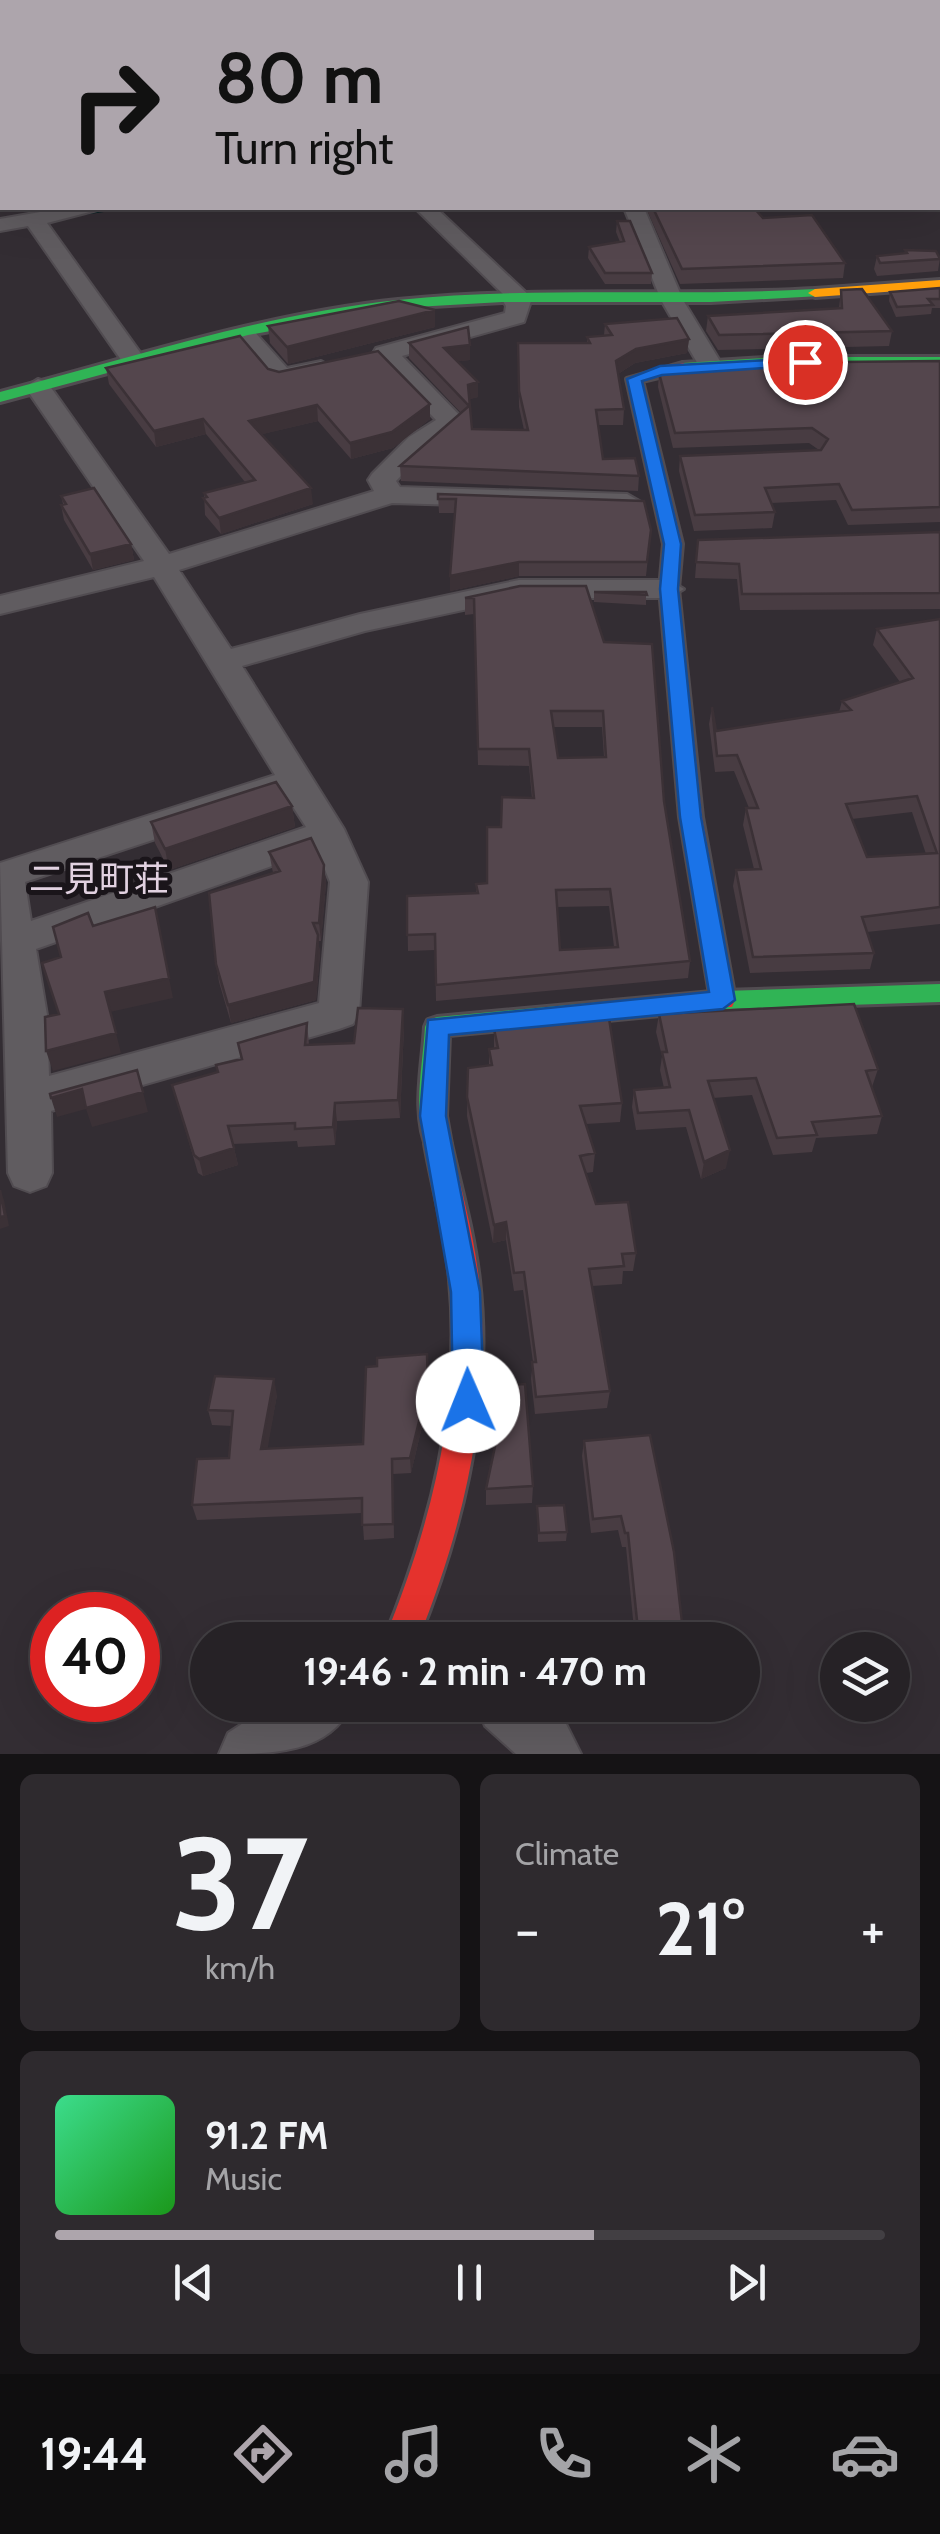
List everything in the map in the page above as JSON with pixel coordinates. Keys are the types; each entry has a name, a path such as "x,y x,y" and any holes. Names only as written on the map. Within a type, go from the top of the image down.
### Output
{"street":[{"path":"940,0 940,26"},
{"path":"0,226 86,210"},
{"path":"244,334 281,377 516,316 516,298 427,210"},
{"path":"635,210 672,300 712,366"},
{"path":"36,221 135,362"},
{"path":"0,397 244,334 381,306 516,298 771,298 940,284"},
{"path":"368,357 452,422 394,464 382,480 390,495"},
{"path":"723,1000 690,817 669,589 672,544 650,462 634,379 660,370 712,366 940,362"},
{"path":"32,1099 338,1013 349,882 328,833 294,781 291,768 162,566 38,387"},
{"path":"650,462 690,460"},
{"path":"0,604 162,566 318,521 390,495 664,504"},
{"path":"672,544 708,544"},
{"path":"222,661 360,622 519,589 669,589"},
{"path":"30,1174 32,1099 18,940 2,876 294,781"},
{"path":"18,940 328,833"},
{"path":"409,1622 426,1583 468,1401 466,1292 433,1116 436,1027 723,1000 940,993"},
{"path":"248,1754 297,1722"},
{"path":"525,1722 541,1737 551,1754"}],"building":[{"path":"654,210 756,210 763,218 812,215 845,263 682,269"},
{"path":"617,221 630,221 652,273 605,273 589,247 624,241"},
{"path":"905,250 936,251 940,259 880,263 877,256 907,253"},
{"path":"940,288 940,299 928,299 933,305 897,307 890,292"},
{"path":"862,289 892,331 719,335 708,316 842,308 841,290"},
{"path":"399,301 435,310 287,347 268,326"},
{"path":"677,318 689,339 636,349 616,361 624,409 596,410 603,459 635,458 639,476 400,466 469,406 409,343 468,327 470,345 444,348 478,382 468,385 472,429 528,430 519,391 518,343 590,343 587,337 612,335 605,324"},
{"path":"240,336 268,369 279,372 378,351 430,404 392,432 350,443 317,405 249,421 311,488 219,518 203,498 207,497 204,493 255,480 203,419 154,431 106,368"},
{"path":"940,361 940,507 852,510 839,484 765,488 775,512 695,515 680,456 821,450 828,439 812,428 675,433 659,373 734,363"},
{"path":"94,488 131,544 90,554 61,505 66,504 61,496"},
{"path":"438,494 644,501 651,530 647,562 519,562 450,576 456,499 438,499"},
{"path":"940,532 940,593 742,594 739,564 696,562 698,540"},
{"path":"520,586 586,586 604,642 652,644 664,801 690,961 436,985 435,934 407,935 407,896 478,893 476,884 487,883 487,827 501,827 502,797 534,798 529,749 478,749 474,598 465,598","holes":["551,711 603,711 606,757 558,758","610,889 618,947 560,950 556,890"]},
{"path":"594,592 646,592 647,595"},
{"path":"940,619 940,907 862,917 874,953 753,957 736,870 761,869 746,808 758,808 737,755 717,756 712,707 716,731 851,710 842,701 913,678 877,629","holes":["917,796 937,853 867,857 846,804"]},
{"path":"276,782 292,806 165,849 151,822"},
{"path":"311,838 324,865 319,923 313,923 318,935 314,982 228,1005 216,964 209,893 280,871 269,852"},
{"path":"155,907 169,978 105,992 116,1033 46,1051 45,1017 59,1014 42,963 61,957 53,927 88,913 93,926"},
{"path":"854,1004 878,1069 866,1071 882,1116 812,1122 817,1135 777,1138 756,1078 708,1081 730,1150 704,1162 689,1110 638,1113 634,1090 670,1087 659,1014"},
{"path":"358,1008 403,1009 398,1100 335,1103 333,1127 295,1129 295,1123 228,1126 234,1148 199,1159 194,1155 172,1085 218,1072 216,1065 242,1059 238,1043 307,1023 305,1045 354,1043"},
{"path":"609,1018 622,1103 580,1106 595,1153 580,1156 596,1204 628,1202 636,1253 622,1254 624,1266 589,1269 610,1391 536,1397 532,1362 536,1362 524,1272 514,1273 506,1222 494,1225 467,1097 468,1068 492,1065 489,1049 498,1048 494,1029"},
{"path":"137,1070 143,1092 86,1108 82,1089 51,1098 50,1094"},
{"path":"0,1190 5,1216 0,1217"},
{"path":"427,1354 428,1385 410,1458 392,1459 393,1524 362,1525 362,1498 192,1505 197,1459 229,1458 233,1411 208,1410 215,1376 274,1379 261,1449 363,1444 366,1367 377,1366 377,1358"},
{"path":"525,1384 533,1486 486,1489 508,1385"},
{"path":"650,1435 674,1552 682,1622 637,1622 628,1533 621,1516 593,1519 584,1441"},
{"path":"564,1505 567,1532 539,1533 537,1506"}],"waterway":[{"path":"86,212 100,210"}],"traffic: fast":[{"path":"0,397 247,331 398,304 502,298 815,293"},
{"path":"683,367 780,361 940,361"},
{"path":"438,1144 433,1116 437,1027 723,1000 940,993"}],"traffic: slow":[{"path":"815,293 940,284"}],"traffic: jam":[{"path":"683,367 634,379 673,544 669,589 691,817 723,1000"},
{"path":"408,1622 444,1515 466,1383 464,1276 438,1144"}],"district":[{"name":"二見町荘","path":"99,879"}],"route":[{"path":"468,1401 466,1292 433,1116 436,1027 723,1000 690,817 669,589 672,544 650,462 634,379 660,370 805,362"}]}
